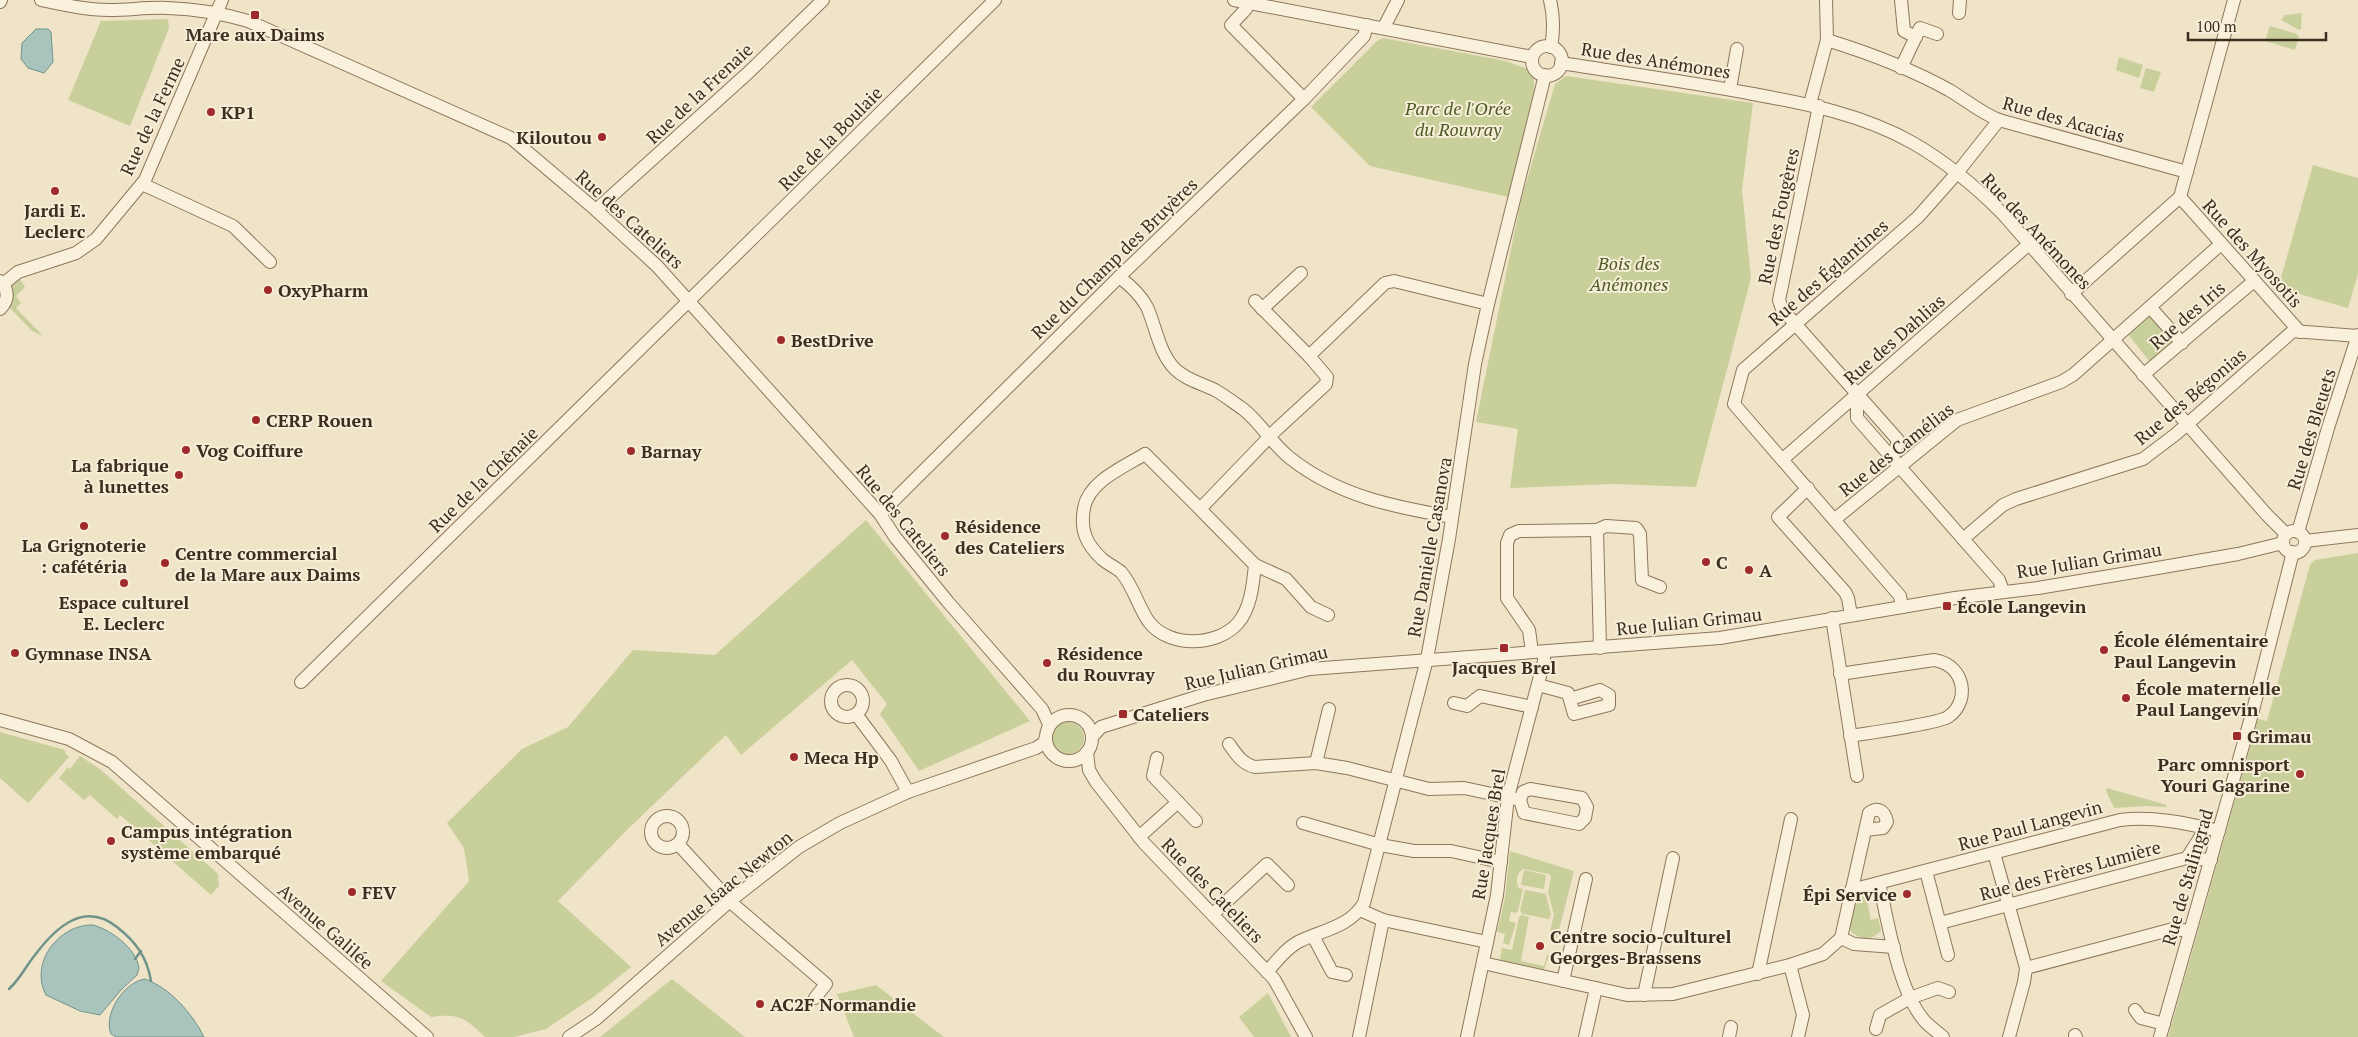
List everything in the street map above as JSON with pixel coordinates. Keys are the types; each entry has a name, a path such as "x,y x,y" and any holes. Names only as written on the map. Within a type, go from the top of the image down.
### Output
{"street":[{"name":"Rue des Cateliers","path":"41,0 74,7 109,10 220,6 248,21 511,138 596,210 657,266 690,301 880,514 895,537 948,602 1042,710 1049,724 1047,733"},
{"name":"Rue de la Frenaie","path":"596,210 742,78 823,0"},
{"name":"Rue de la Boulaie","path":"690,301 995,0"},
{"path":"1234,0 1384,27 1532,57"},
{"path":"1384,27 1398,0"},
{"path":"1550,0 1553,14 1551,47"},
{"name":"Rue des Fougères","path":"1826,0 1827,40 1779,300 1782,309 1796,322 1898,440 1896,462"},
{"path":"1901,0 1904,31 1916,37"},
{"path":"1959,13 1960,0"},
{"path":"2071,294 2180,197 2234,0"},
{"path":"1248,3 1246,9 1231,25 1304,98"},
{"name":"Rue de la Ferme","path":"2,283 18,272 76,253 96,239 142,184 159,150 220,6"},
{"name":"Rue du Champ des Bruyères","path":"880,514 1119,277 1304,98 1364,36 1367,25"},
{"path":"1901,68 1920,28 1938,34"},
{"name":"Rue des Acacias","path":"1827,40 1874,55 1948,90 1988,116 2187,172"},
{"path":"1551,47 1560,53 1562,63 1554,73 1545,75 1534,68 1532,57 1539,48 1551,47"},
{"path":"1730,89 1737,49"},
{"name":"Rue des Anémones","path":"1562,63 1730,89 1814,105 1884,129 1935,156 1981,192 2266,515 2293,538 2288,550 2293,552"},
{"name":"Rue Danielle Casanova","path":"1360,910 1364,903 1380,844 1427,660 1452,517 1475,364 1545,75"},
{"name":"Rue des Églantines","path":"1782,459 1734,404 1743,370 1918,217 1957,173 1999,120"},
{"path":"142,184 233,226 270,262"},
{"name":"Rue des Myosotis","path":"2180,197 2300,332"},
{"name":"Rue des Dahlias","path":"1782,459 2028,244"},
{"name":"Rue des Camélias","path":"1835,519 1896,462 1957,420 2061,382 2073,375 2221,244"},
{"path":"1200,509 1269,437 1326,384 1327,377 1259,305 1300,273"},
{"path":"1119,277 1140,295 1147,307 1166,357 1175,369 1189,380 1214,390 1249,414 1289,457 1333,485 1362,498 1392,506 1452,517"},
{"path":"1309,356 1386,283 1394,280 1488,304"},
{"name":"Rue des Iris","path":"2144,376 2254,281"},
{"path":"0,309 6,299 2,283"},
{"name":"Rue de la Chênaie","path":"300,682 690,301"},
{"path":"2150,306 2182,342"},
{"name":"Rue des Bégonias","path":"1963,539 2003,505 2016,498 2143,459 2187,425 2293,331 2300,332"},
{"path":"2300,332 2358,335"},
{"name":"Rue des Bleuets","path":"2293,538 2358,335"},
{"path":"1255,565 1253,586 1246,608 1238,623 1224,634 1207,640 1189,642 1169,637 1150,623 1120,572 1102,559 1087,543 1083,526 1084,507 1090,493 1100,483 1145,454 1255,565 1286,579 1311,607 1328,615"},
{"path":"1782,459 1900,596 1902,607"},
{"path":"1896,462 1999,580 2002,591"},
{"path":"1808,488 1778,517 1845,592 1851,615"},
{"path":"1538,652 1529,630 1506,598 1506,543 1510,535 1520,530 1597,530 1606,526 1636,528 1640,534 1642,580 1660,587"},
{"path":"1597,530 1600,648"},
{"name":"Rue Julian Grimau","path":"1096,732 1203,695 1310,669 1720,638 1832,618 2002,591 2038,588 2238,554 2293,538 2358,535"},
{"name":"Rue de Stalingrad","path":"2160,1037 2252,714 2293,552"},
{"path":"1832,618 1857,776"},
{"name":"Rue Jacques Brel","path":"1467,1037 1532,707 1538,685 1538,652"},
{"path":"1840,674 1934,660 1944,663 1953,669 1961,686 1962,696 1958,706 1945,719 1850,736"},
{"path":"1538,685 1568,693 1570,699"},
{"path":"1454,703 1467,706 1480,696 1532,707"},
{"path":"1042,710 1053,715 1075,716 1096,732 1087,752 1079,759 1069,761 1056,757 1051,752 1047,733 1054,721 1063,716"},
{"path":"1316,763 1329,710"},
{"path":"856,714 891,761 908,792"},
{"name":"Avenue Galilée","path":"0,720 70,739 112,762 426,1037"},
{"name":"Avenue Isaac Newton","path":"569,1037 596,1019 730,900 783,858 813,838 857,814 908,792 1028,752 1044,742 1047,733"},
{"path":"1228,744 1241,760 1255,767 1316,763 1347,768 1429,789 1464,788 1514,798 1530,789 1582,798 1587,807 1585,818 1579,824 1524,813 1514,798"},
{"name":"Avenue Isaac Newton","path":"1028,752 1051,752"},
{"name":"Rue des Cateliers","path":"1087,752 1089,770"},
{"path":"1157,758 1153,776 1196,821"},
{"name":"Rue des Cateliers","path":"1069,761 1080,764 1089,770 1138,837 1267,972 1282,991 1306,1037"},
{"path":"1138,837 1178,802"},
{"name":"Rue Paul Langevin","path":"1851,890 2120,820 2140,818 2218,831"},
{"path":"1758,974 1791,819"},
{"path":"1303,823 1380,844 1414,851 1451,851 1501,862"},
{"path":"2187,858 2206,828"},
{"path":"1483,963 1627,995 1644,995 1673,994 1758,974 1823,954 1841,938 1865,830"},
{"path":"678,844 730,900 826,984 815,998"},
{"path":"1994,853 2026,968 2009,1037"},
{"path":"1644,995 1673,858"},
{"name":"Rue des Frères Lumière","path":"1940,923 2187,858 2210,860"},
{"path":"1213,914 1267,864 1288,885"},
{"path":"1926,870 1948,955"},
{"path":"1563,981 1586,879"},
{"path":"1879,883 1894,947 1910,998 1923,1020 1943,1037"},
{"path":"1267,972 1290,948 1313,936 1336,928 1360,910 1383,920 1487,942"},
{"path":"1359,1037 1383,920"},
{"path":"2026,968 2173,929 2190,931"},
{"path":"1313,936 1332,972 1346,975"},
{"path":"1841,938 1854,944 1894,947"},
{"path":"1790,965 1804,1015 1798,1037"},
{"path":"1586,1037 1596,988"},
{"path":"1876,1029 1880,1015 1910,998 1938,988 1949,992"},
{"path":"2135,1010 2141,1018 2164,1024"}],"green space":[{"path":"2302,13 2301,29 2299,30 2281,20 2285,15"},
{"path":"168,19 169,28 130,126 68,100 101,21"},
{"path":"2270,26 2297,34 2299,37 2295,50 2265,41"},
{"name":"Parc de l'Orée du Rouvray","path":"1383,38 1506,61 1527,69 1534,78 1534,90 1508,197 1370,166 1311,107 1377,41"},
{"path":"2119,57 2143,65 2139,78 2116,70"},
{"path":"2146,68 2161,72 2154,92 2140,88"},
{"name":"Bois des Anémones","path":"1566,76 1753,103 1742,190 1751,278 1696,487 1613,484 1510,488 1518,429 1476,422 1521,200 1555,84"},
{"path":"2313,165 2358,178 2358,274 2348,308 2278,288"},
{"path":"19,278 25,287 16,296 21,303 16,308 43,336 32,331 9,307 10,285"},
{"path":"2148,313 2176,341 2150,362 2127,333"},
{"path":"866,520 1030,721 919,771 880,714 887,704 852,660 741,755 726,735 627,830 558,901 631,967 595,996 546,1029 514,1037 485,1037 461,1018 448,1016 431,1017 381,981 469,881 464,848 447,823 522,749 568,727 633,650 715,655"},
{"name":"Parc omnisport Youri Gagarine","path":"2358,553 2358,1037 2168,1037 2258,719 2267,721 2310,565 2315,560"},
{"path":"1068,722 1074,723 1079,727 1083,732 1083,744 1079,749 1074,753 1068,754 1062,753 1057,749 1053,744 1052,738 1053,732 1057,727 1062,723"},
{"path":"0,732 65,750 69,757 28,803 0,778"},
{"path":"80,756 101,770 218,874 219,886 211,895 120,815 117,819 90,795 84,800 59,778 68,767 70,769"},
{"path":"2107,788 2167,805 2166,807 2114,808 2106,791"},
{"path":"1510,851 1574,871 1557,938 1551,937 1552,932 1550,931 1554,915 1548,892 1551,877 1549,874 1523,869 1517,877 1519,888 1523,889 1518,911 1516,913 1511,912 1509,921 1516,923 1509,945 1503,943 1505,934 1497,932 1505,898"},
{"path":"1524,870 1546,875 1544,889 1521,885"},
{"path":"1525,890 1546,894 1551,915 1549,919 1522,914 1520,910"},
{"path":"1870,891 1872,900 1867,901 1871,920 1878,918 1881,931 1870,938 1863,938 1851,932 1850,926 1852,914 1857,903"},
{"path":"1521,915 1529,917 1521,961 1544,966 1547,955 1549,955 1544,970 1500,960 1502,948 1512,950"},
{"path":"672,979 745,1037 600,1037"},
{"path":"876,985 944,1037 854,1037 837,994"},
{"path":"1268,993 1291,1037 1254,1037 1239,1017"}],"water":[{"path":"36,29 48,29 51,32 53,62 44,73 28,68 21,59 22,43"},
{"path":"93,925 100,927 122,941 133,954 139,968 137,975 121,990 100,1015 80,1011 46,995 42,983 41,970 50,948 69,931 81,926"},
{"path":"145,979 163,988 179,1002 187,1010 204,1037 116,1037 111,1034 109,1026 110,1017 117,1000 130,986 137,981"}],"waterway":[{"path":"9,989 43,945 61,927 82,917 93,916 117,927 135,944 147,965 151,981"},
{"path":"135,959 141,951"}],"place":[{"name":"Mare aux Daims","path":"255,15"},
{"name":"KP1","path":"211,112"},
{"name":"Kiloutou","path":"602,137"},
{"name":"Jardi E. Leclerc","path":"55,191"},
{"name":"OxyPharm","path":"268,290"},
{"name":"BestDrive","path":"781,340"},
{"name":"CERP Rouen","path":"256,420"},
{"name":"Vog Coiffure","path":"186,450"},
{"name":"Barnay","path":"631,451"},
{"name":"La fabrique à lunettes","path":"179,475"},
{"name":"La Grignoterie : cafétéria","path":"84,526"},
{"name":"Résidence des Cateliers","path":"945,536"},
{"name":"C","path":"1706,562"},
{"name":"Centre commercial de la Mare aux Daims","path":"165,563"},
{"name":"A","path":"1749,570"},
{"name":"Espace culturel E. Leclerc","path":"124,583"},
{"name":"École Langevin","path":"1947,606"},
{"name":"Jacques Brel","path":"1504,648"},
{"name":"École élémentaire Paul Langevin","path":"2104,650"},
{"name":"Gymnase INSA","path":"15,653"},
{"name":"Résidence du Rouvray","path":"1047,663"},
{"name":"École maternelle Paul Langevin","path":"2126,698"},
{"name":"Cateliers","path":"1123,714"},
{"name":"Grimau","path":"2237,736"},
{"name":"Meca Hp","path":"794,757"},
{"name":"Parc omnisport Youri Gagarine","path":"2300,774"},
{"name":"Campus intégration système embarqué","path":"111,841"},
{"name":"FEV","path":"352,892"},
{"name":"Épi Service","path":"1907,894"},
{"name":"Centre socio-culturel Georges-Brassens","path":"1540,946"},
{"name":"AC2F Normandie","path":"760,1004"}]}
